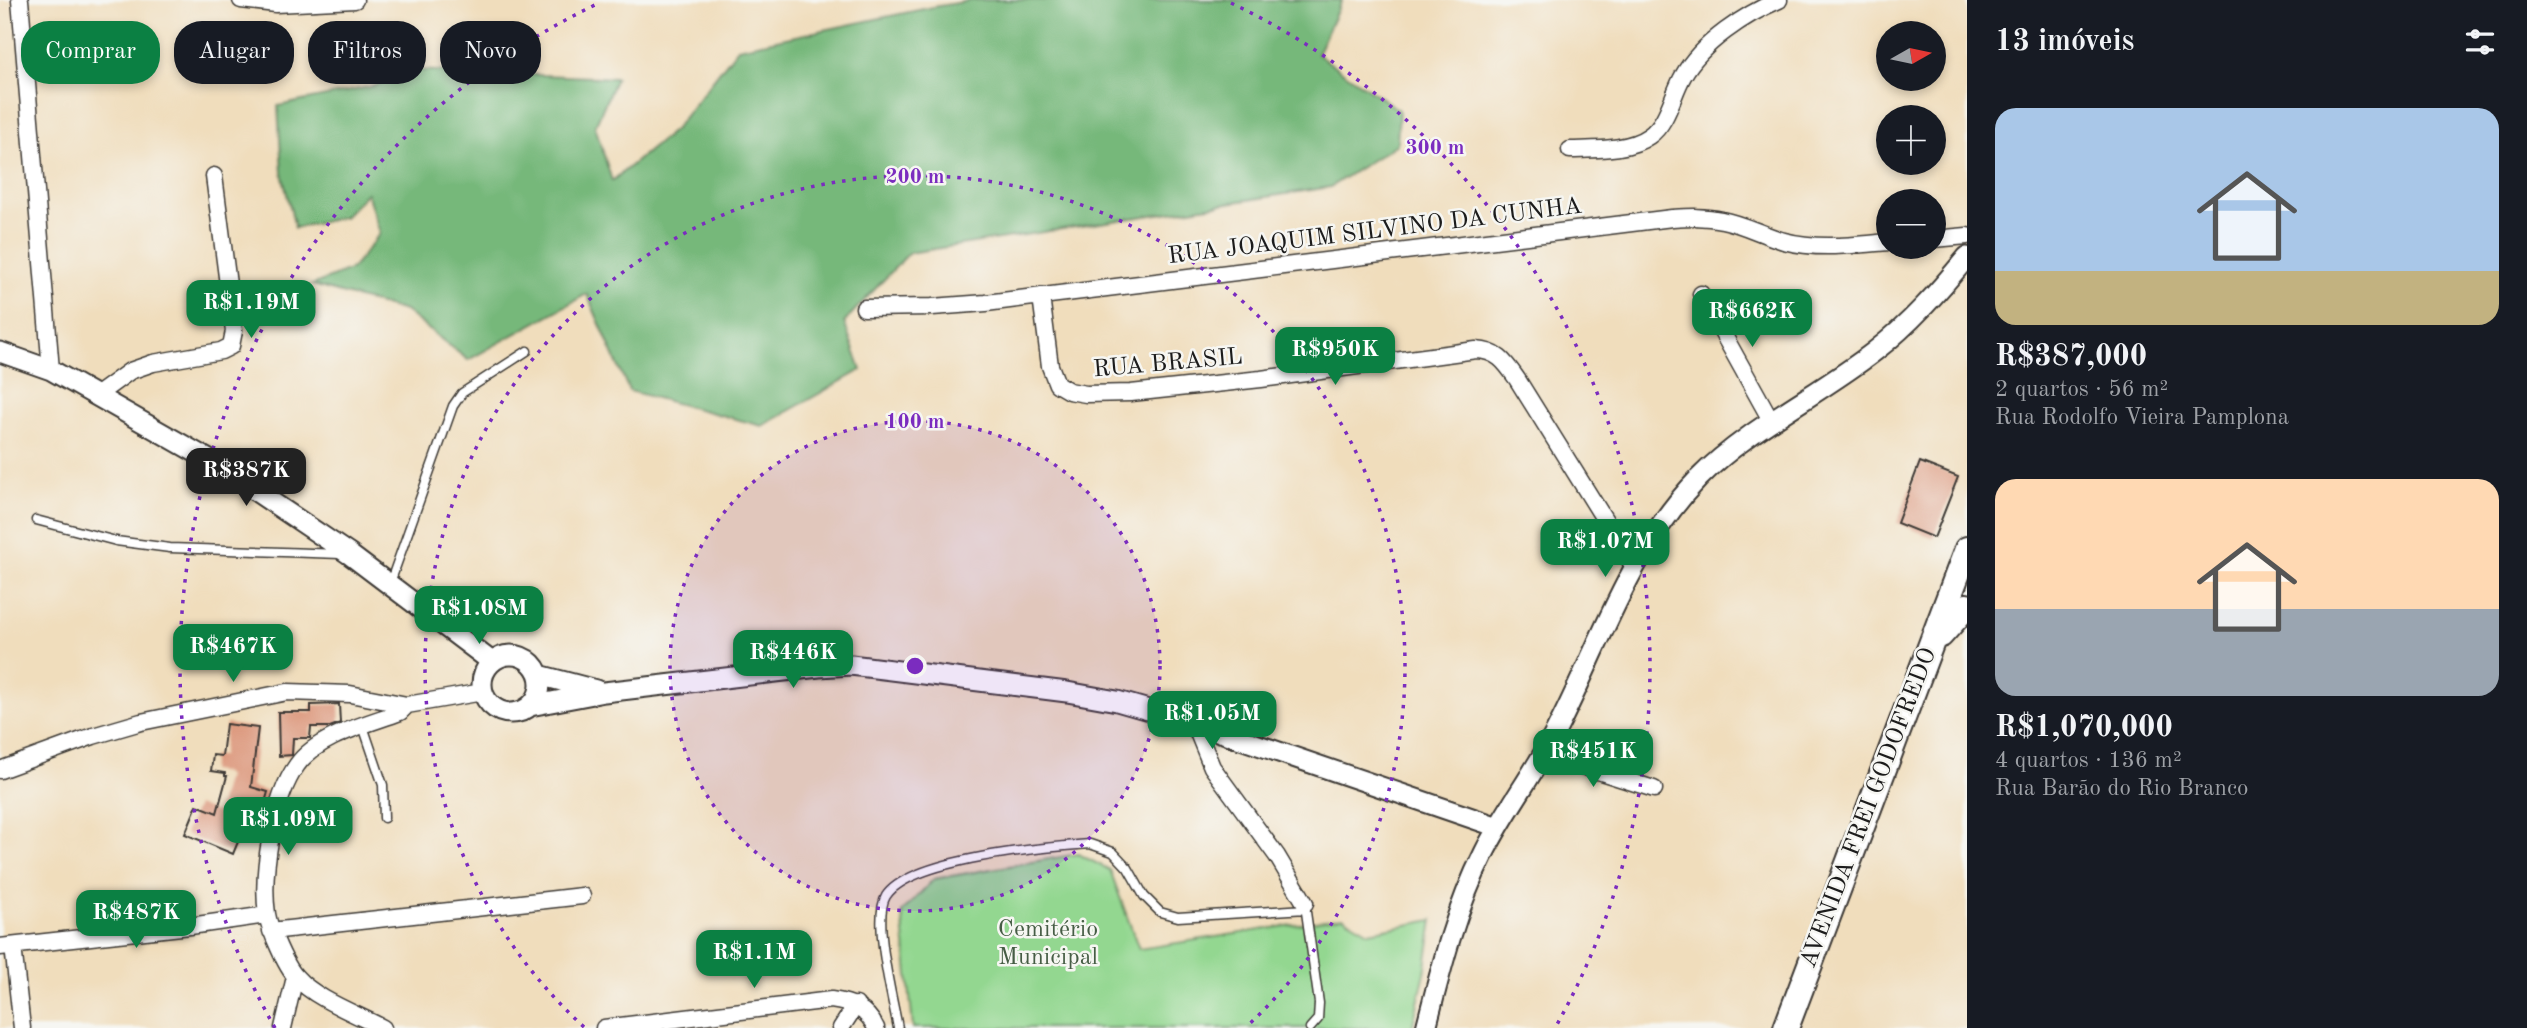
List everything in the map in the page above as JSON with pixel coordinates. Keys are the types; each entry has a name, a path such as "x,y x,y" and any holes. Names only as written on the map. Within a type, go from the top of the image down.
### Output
{"main road":[{"name":"AVENIDA FREI GODOFREDO","path":"1786,1028 1929,649 1965,563"},
{"path":"1929,649 1967,606"},
{"path":"1929,649 1967,624"}],"street":[{"path":"20,0 51,370"},
{"path":"241,0 276,4 355,0"},
{"path":"1570,150 1601,149 1636,143 1651,135 1662,121 1684,73 1715,38 1755,10 1779,0"},
{"path":"97,395 130,371 153,363 221,351 231,346 234,331 215,176"},
{"name":"RUA JOAQUIM SILVINO DA CUNHA","path":"864,308 932,307 1041,296 1672,218 1703,217 1724,220 1785,241 1808,245 1876,243"},
{"path":"1946,238 1967,236"},
{"path":"1426,1028 1458,915 1472,879 1498,827 1544,754 1633,567 1662,523 1699,478 1727,453 1874,352 1912,320 1967,257"},
{"path":"1701,294 1772,422"},
{"name":"RUA BRASIL","path":"1041,296 1050,366 1057,384 1069,391 1086,394 1183,388 1491,350 1502,358 1517,379 1633,567"},
{"path":"0,352 51,370 211,461 390,583 492,662"},
{"path":"530,706 539,692 539,675 530,662 516,655 499,657 492,662 484,675 483,692 492,706 516,713 530,706 604,692 851,665 1067,692 1117,701 1194,723 1498,827"},
{"path":"539,675 604,692"},
{"path":"0,770 93,736 141,722 287,692 350,694 407,705 483,692"},
{"path":"383,1028 317,993 295,977 269,923 267,871 278,808 285,786 297,764 332,737 400,712 407,705"},
{"path":"1194,723 1212,767 1278,856 1305,906"},
{"path":"1544,754 1654,789"},
{"path":"22,1028 7,946 190,926 269,923 582,896"},
{"path":"283,1028 295,977"},
{"path":"604,1028 831,1000 856,1005 872,1019 876,1028"},
{"path":"841,1028 856,1005"}],"lane":[{"path":"390,583 453,406 461,393 527,351"},
{"path":"36,520 116,541 170,548 349,554"},
{"path":"363,726 383,785 384,818"},
{"path":"898,1028 883,944 881,918 886,897 900,884 920,873 946,864 1090,844 1113,852 1128,868 1144,896 1160,912 1178,917 1305,906 1319,1003 1318,1019 1310,1028"}],"green space":[{"path":"974,0 1342,0 1317,54 1399,110 1397,144 1330,187 909,253 844,322 861,370 762,426 629,391 587,294 468,360 405,311 312,285 352,269 380,233 367,193 344,217 295,228 282,173 278,106 379,84 426,84 426,71 440,71 440,84 541,84 541,75 616,78 595,126 612,181 674,130 738,48"},
{"name":"Cemitério Municipal","path":"1078,854 1110,870 1139,949 1343,917 1369,932 1433,920 1425,973 1412,1028 913,1028 902,912 934,879"}],"building":[{"path":"1920,462 1958,477 1934,538 1897,523"},
{"path":"339,704 340,723 330,727 311,727 310,738 293,738 292,755 279,756 278,712 311,712 311,705"},
{"path":"226,724 258,728 251,787 268,792 259,824 247,820 233,854 185,834 197,805 217,813 227,776 225,773 211,771 213,755 222,756"}]}
